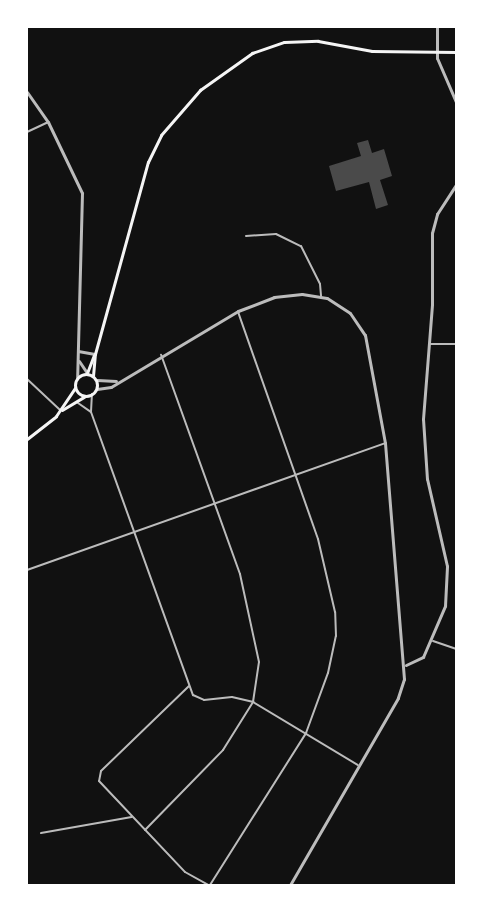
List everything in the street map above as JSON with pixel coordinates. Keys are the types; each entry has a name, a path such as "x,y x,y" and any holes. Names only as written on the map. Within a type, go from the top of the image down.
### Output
{"main road":[{"path":"27,439 40,431 60,410 75,388 77,378 87,373 95,354 148,162 161,135 200,90 252,53 284,42 318,41 372,51 456,52"},
{"path":"93,376 95,354"},
{"path":"60,410 78,403 97,389 97,380 87,373"},
{"path":"75,388 85,396"}],"street":[{"path":"437,27 436,51 446,84 456,102"},
{"path":"27,92 48,122 77,176 83,199 77,378"},
{"path":"27,132 48,122"},
{"path":"406,665 423,657 433,641 445,606 447,583 423,449 432,233 437,214 456,185"},
{"path":"246,236 276,234 301,246 320,284 321,296"},
{"path":"97,389 111,387 238,311 279,296 321,296 350,313 365,335 385,443 406,665 398,698 290,885"},
{"path":"189,686 99,775 101,786 185,872 209,885 306,734 333,656 336,619 318,540 238,311"},
{"path":"429,344 456,344"},
{"path":"78,351 95,354"},
{"path":"145,831 212,763 253,702 259,655 240,574 161,355"},
{"path":"78,359 87,373"},
{"path":"27,379 60,410"},
{"path":"97,380 118,381"},
{"path":"92,394 91,412 193,695 204,700 232,697 253,702 358,765"},
{"path":"78,403 91,412"},
{"path":"27,570 385,443"},
{"path":"433,641 456,649"},
{"path":"40,833 132,817"}],"building":[{"path":"368,140 372,153 384,149 392,176 380,180 388,205 376,209 369,182 336,191 329,166 361,156 357,143"}]}
